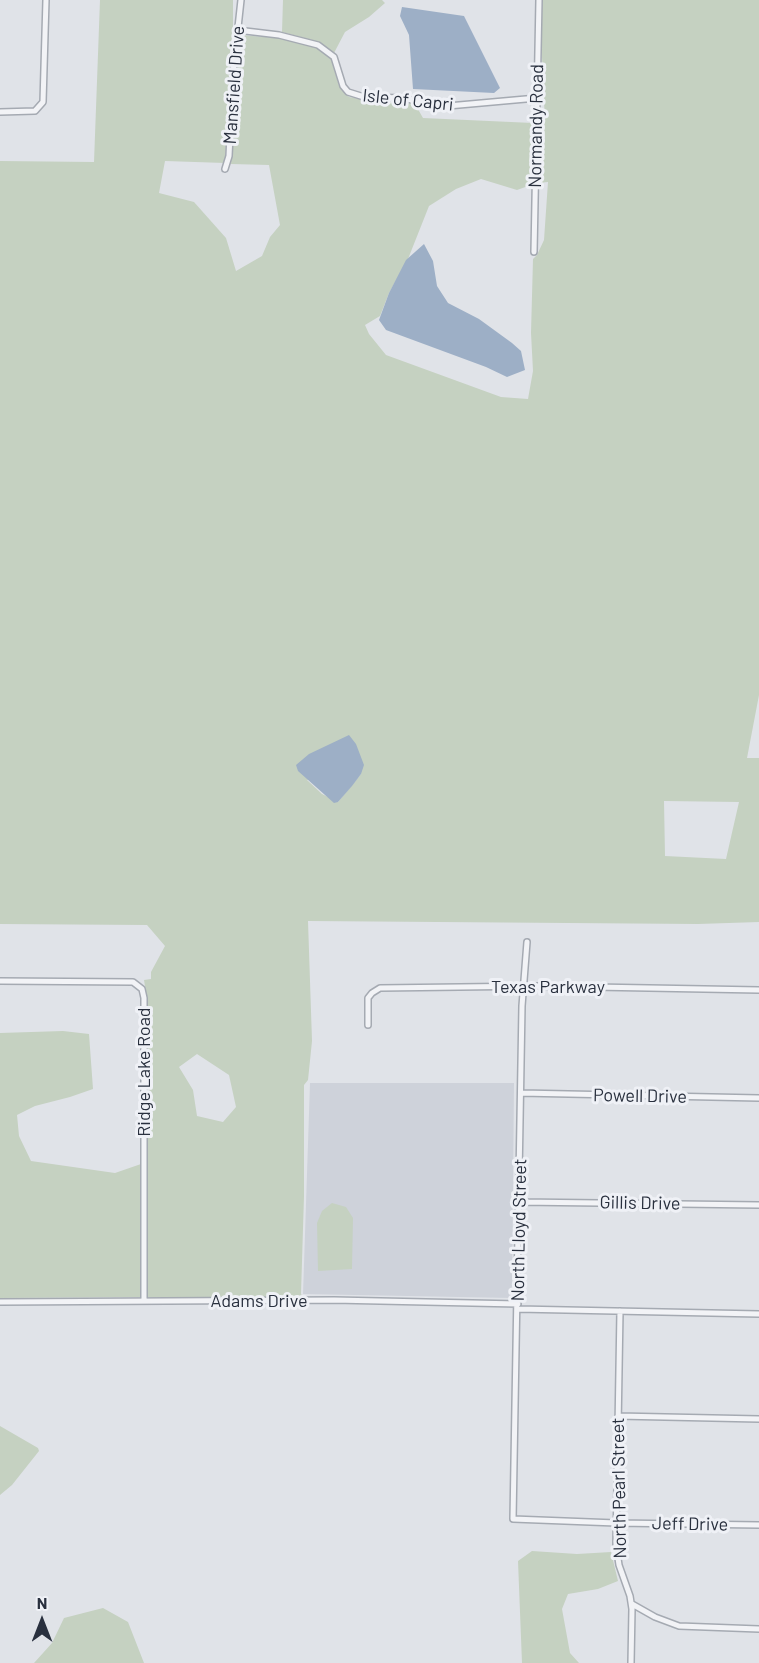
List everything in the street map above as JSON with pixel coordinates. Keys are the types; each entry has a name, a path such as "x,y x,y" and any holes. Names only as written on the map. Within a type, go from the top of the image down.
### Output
{"street":[{"path":"0,112 35,111 43,102 46,0"},
{"name":"Mansfield Drive","path":"225,169 229,156 241,0"},
{"name":"Normandy Road","path":"534,252 539,0"},
{"name":"Isle of Capri","path":"237,30 279,35 318,45 334,57 343,86 348,92 364,97 404,98 434,106 537,98"},
{"name":"North Lloyd Street","path":"513,1519 520,1093 527,942"},
{"name":"Ridge Lake Road","path":"0,981 134,982 142,989 144,1010 144,1301"},
{"name":"Texas Parkway","path":"368,1025 368,998 380,988 759,990"},
{"name":"Powell Drive","path":"520,1093 759,1098"},
{"name":"Gillis Drive","path":"520,1202 759,1205"},
{"name":"Adams Drive","path":"0,1302 360,1300 620,1311 759,1314"},
{"name":"North Pearl Street","path":"620,1311 616,1523 617,1552 632,1604 631,1663"},
{"path":"618,1416 759,1419"},
{"name":"Jeff Drive","path":"513,1519 759,1525"},
{"path":"632,1604 669,1623 687,1628 759,1629"}],"shaded area":[{"path":"310,1083 514,1083 512,1298 303,1294"}],"green space":[{"path":"100,0 233,0 225,163 165,161 159,193 194,202 226,238 236,271 262,256 270,237 280,225 269,165 231,164 240,35 278,38 317,48 331,59 339,86 349,97 415,104 423,118 533,123 531,185 517,190 481,179 456,189 429,206 408,259 389,293 380,316 365,325 369,334 386,355 501,397 528,399 533,371 531,333 533,259 544,240 548,182 538,183 539,124 545,123 542,0 759,0 759,695 747,758 759,758 759,922 698,924 308,921 312,1041 308,1080 304,1085 301,1294 303,1297 147,1297 147,999 144,980 151,979 151,972 165,946 147,925 0,924 0,161 94,162","holes":["361,774 338,802 322,794 307,780","664,801 739,802 726,859 665,856","197,1054 229,1075 236,1107 223,1122 197,1116 193,1090 179,1067"]},
{"path":"283,0 382,0 385,3 369,17 345,32 334,53 319,42 282,32"},
{"path":"63,1031 89,1034 93,1089 35,1106 17,1115 19,1136 31,1161 115,1173 141,1164 141,1297 0,1298 0,1033"},
{"path":"332,1203 346,1207 353,1218 352,1269 318,1271 317,1223 322,1211"},
{"path":"0,1426 38,1448 39,1451 12,1485 0,1495"},
{"path":"532,1551 577,1554 611,1552 618,1581 598,1589 568,1594 562,1609 570,1653 579,1663 522,1663 518,1561"},
{"path":"103,1608 128,1622 144,1663 34,1663 52,1643 64,1618"}],"water":[{"path":"402,7 464,16 500,88 494,93 413,89 409,35 400,16"},
{"path":"424,244 433,261 437,286 448,303 479,319 512,343 521,351 525,370 507,377 386,330 379,320 389,293 406,260"},
{"path":"349,735 356,744 364,765 361,774 352,786 338,802 334,803 298,771 296,765 309,754"}]}
